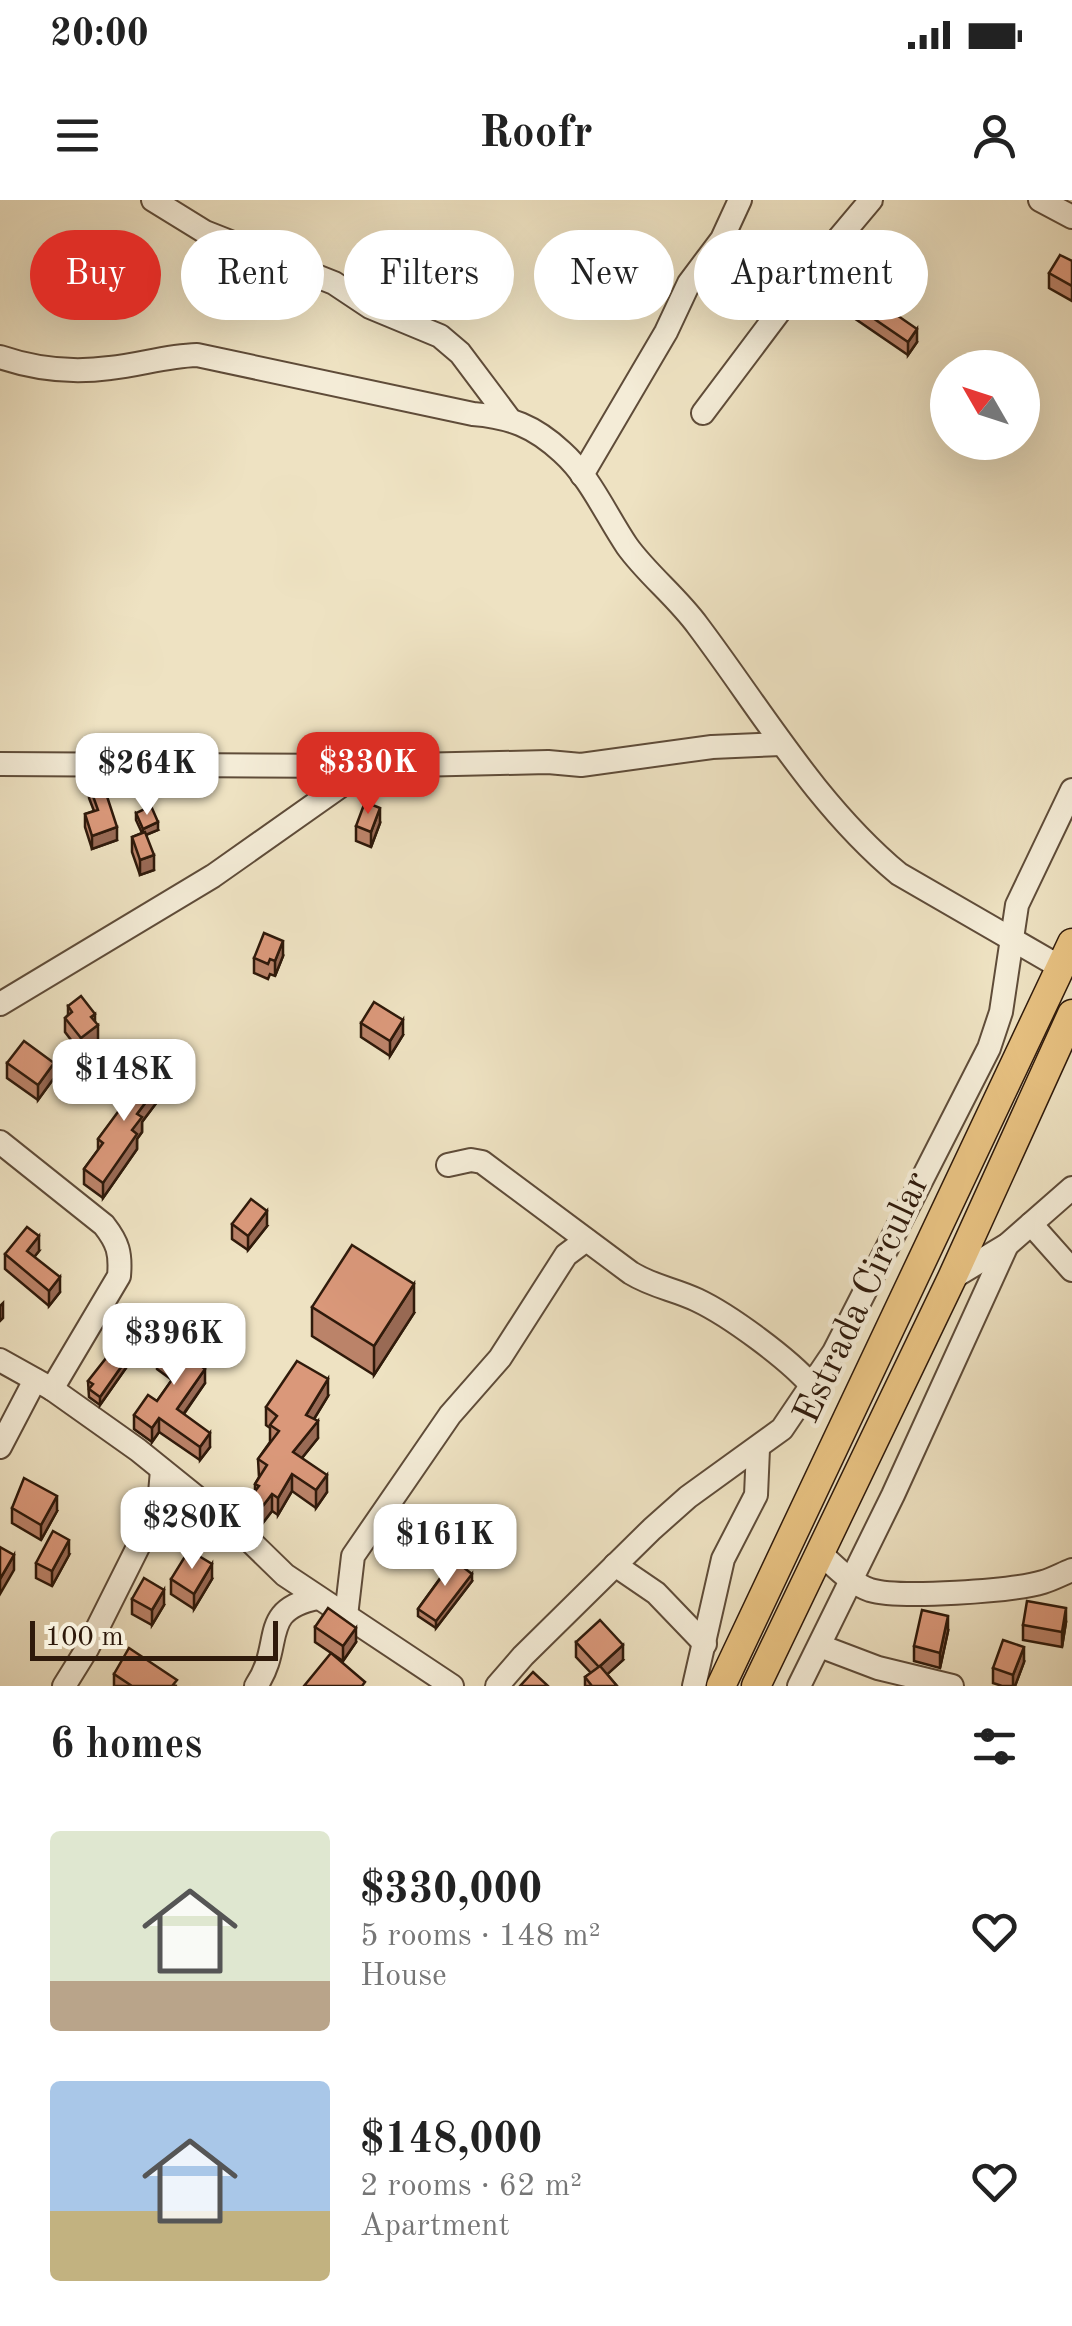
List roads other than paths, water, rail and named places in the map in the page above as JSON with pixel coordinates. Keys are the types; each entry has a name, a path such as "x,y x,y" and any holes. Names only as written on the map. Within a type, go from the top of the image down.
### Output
{"main road":[{"name":"Estrada Circular","path":"721,1686 1066,955"},
{"name":"Estrada Circular","path":"756,1686 952,1278 1072,1014"}],"street":[{"path":"153,200 205,232 334,283 370,308 440,336 460,353 508,417 564,454 582,475 629,549 696,623 781,744 836,812 899,874 1011,936 1066,955"},
{"path":"582,475 666,332 690,283 722,239 740,200"},
{"path":"703,413 796,288 871,200"},
{"path":"1040,200 1072,217"},
{"path":"0,357 24,366 76,371 113,368 164,356 197,355 473,414 508,417"},
{"path":"0,764 581,765 712,747 781,744"},
{"path":"0,1004 213,876 369,766"},
{"path":"497,1686 615,1565 688,1497 782,1430 834,1352 990,1048 1001,1012 1017,905 1072,790"},
{"path":"0,1142 104,1225 117,1242 121,1256 119,1276 0,1446"},
{"path":"448,1166 471,1160 482,1162 652,1286 698,1300 782,1357 812,1386"},
{"path":"952,1278 1008,1244 1072,1188"},
{"path":"1031,1224 1072,1270"},
{"path":"346,1616 352,1556 450,1415 500,1358 566,1256 586,1240"},
{"path":"799,1686 1008,1244"},
{"path":"0,1360 44,1384 162,1470 317,1598 452,1686"},
{"path":"694,1686 723,1559 756,1495 758,1449"},
{"path":"64,1686 159,1506 162,1470"},
{"path":"159,1506 194,1496"},
{"path":"820,1553 850,1580 872,1590 935,1594 1040,1583 1072,1570"},
{"path":"615,1565 656,1593 705,1644"},
{"path":"256,1686 268,1666 276,1624 286,1609 296,1602 317,1598"},
{"path":"820,1646 844,1658 952,1686"}]}
